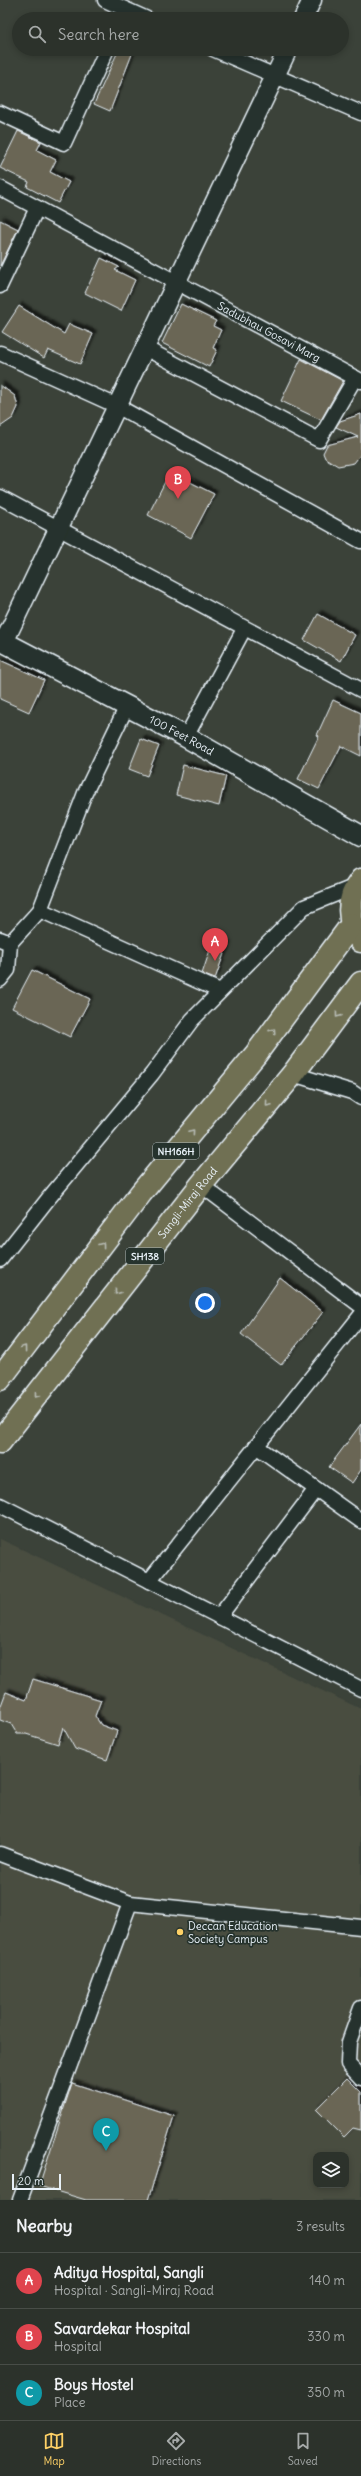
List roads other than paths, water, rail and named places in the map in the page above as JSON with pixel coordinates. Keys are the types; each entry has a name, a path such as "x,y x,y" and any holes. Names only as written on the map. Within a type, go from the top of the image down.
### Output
{"highway":[{"path":"356,932 350,901 358,883"},
{"name":"NH166H","path":"0,1379 141,1193 356,932"},
{"name":"Sangli-Miraj Road","path":"0,1442 201,1185 293,1074 361,983"}],"main road":[{"name":"100 Feet Road","path":"1,643 186,737 361,836"}],"street":[{"path":"105,0 120,12"},
{"path":"306,12 312,0"},
{"path":"0,113 64,143 104,56"},
{"path":"228,56 361,113"},
{"path":"1,643 117,406 285,56"},
{"name":"Sadubhau Gosavi Marg","path":"0,188 177,281 358,380"},
{"path":"0,286 37,208"},
{"path":"145,348 319,440 358,380"},
{"path":"0,353 117,406 361,541"},
{"path":"0,497 57,530 361,690"},
{"path":"186,737 244,629"},
{"path":"0,980 8,970 5,941 40,910 85,794 127,706"},
{"path":"0,1260 48,1199 152,1074 192,1020 304,907 358,883"},
{"path":"40,910 220,991"},
{"path":"293,1074 352,1092 361,1098"},
{"path":"201,1185 361,1306"},
{"path":"148,1581 361,1315"},
{"path":"256,1446 361,1521"},
{"path":"219,1617 316,1489"},
{"path":"0,1505 361,1689"},
{"path":"0,1854 130,1903 361,1927"},
{"path":"20,2200 130,1903"},
{"path":"361,2008 350,2042 348,2064 361,2078"}],"place":[{"name":"Savardekar Hospital","path":"178,499"},
{"name":"Aditya Hospital, Sangli","path":"215,961"},
{"name":"Deccan Education Society Campus","path":"180,1932"},
{"name":"Boys Hostel","path":"106,2151"}]}
